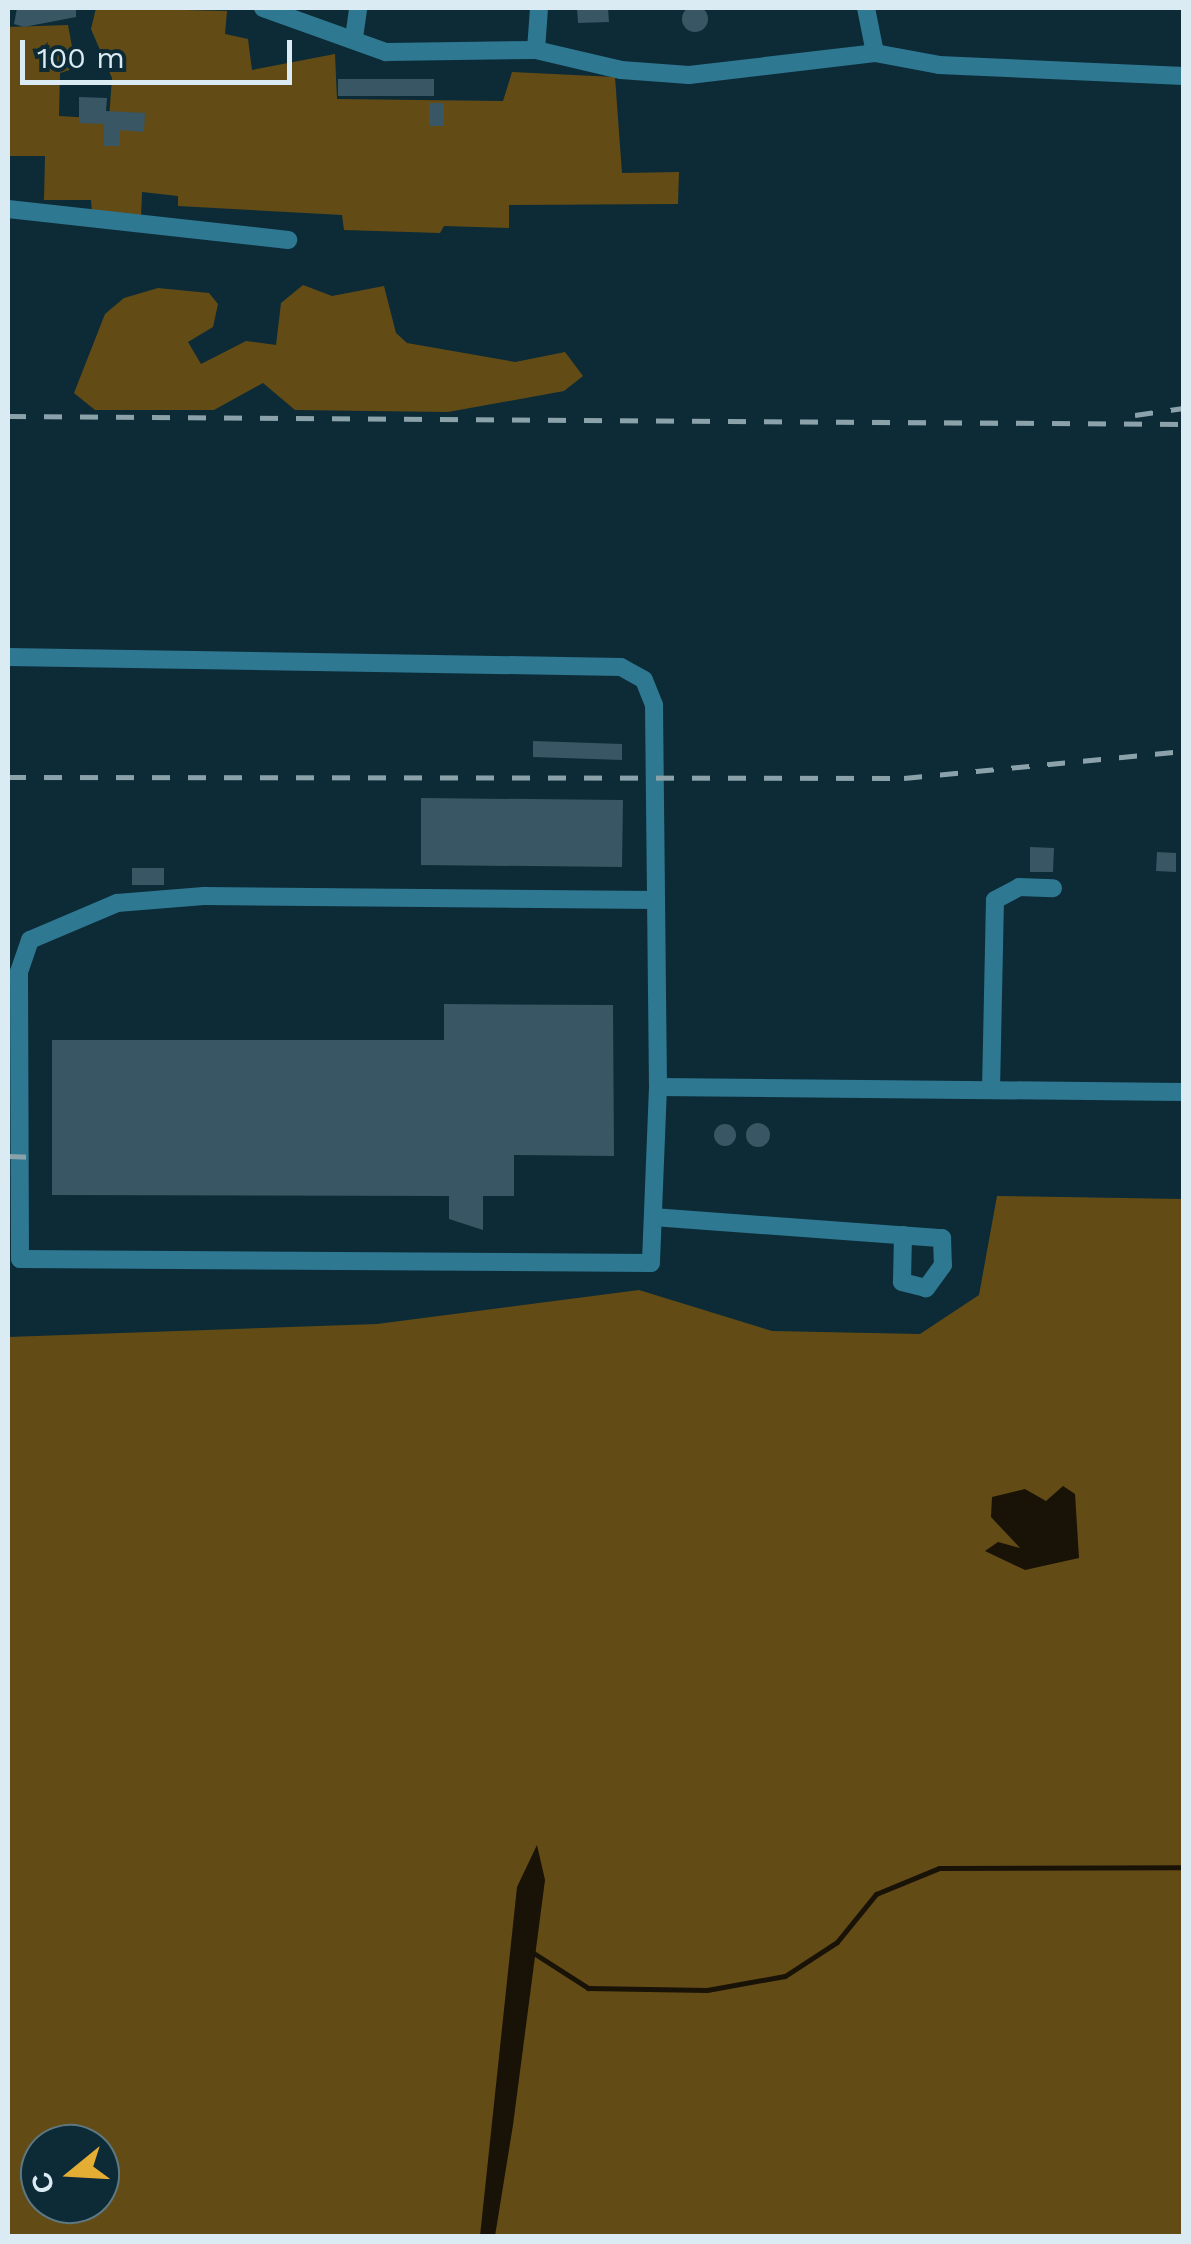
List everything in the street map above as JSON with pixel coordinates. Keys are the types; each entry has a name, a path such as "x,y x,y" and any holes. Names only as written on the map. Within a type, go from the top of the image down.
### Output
{"street":[{"path":"263,8 386,52 536,50 689,75 875,53 939,65 1184,76"},
{"path":"354,38 358,8"},
{"path":"536,50 539,8"},
{"path":"866,8 875,53"},
{"path":"8,210 288,240"},
{"path":"8,657 634,672 654,705 658,1086 652,1263 20,1258 13,972 30,940 116,903 656,900"},
{"path":"990,1090 995,900 1019,886 1052,888"},
{"path":"658,1086 1184,1092"},
{"path":"653,1217 904,1235"}],"shaded area":[{"path":"96,8 227,11 225,34 248,39 252,70 335,54 337,99 503,101 512,72 615,77 622,173 679,172 678,204 509,205 509,228 444,226 440,233 344,230 342,215 178,206 178,196 142,192 141,218 92,214 91,200 44,200 45,156 8,156 8,27 68,25 76,68 60,73 59,116 109,119 112,78 91,29"},
{"path":"303,285 332,296 384,286 396,333 407,343 515,362 565,352 583,376 564,391 448,412 295,410 263,383 214,410 95,410 74,393 105,314 124,298 158,288 209,293 218,304 213,327 188,342 201,364 246,341 276,345 281,303"},
{"path":"997,1196 1183,1199 1183,2236 8,2236 8,1337 377,1324 639,1290 772,1331 920,1334 979,1295"},
{"path":"1063,1486 1075,1494 1079,1558 1025,1570 985,1551 998,1542 1020,1548 991,1517 992,1497 1025,1489 1046,1501"},
{"path":"537,1845 545,1880 513,2125 495,2236 480,2236 517,1887"}],"building":[{"path":"695,6 704,10 708,19 704,28 695,32 686,28 682,19 686,10"},
{"path":"17,8 76,8 76,17 24,27 14,24"},
{"path":"577,8 608,8 609,22 578,23"},
{"path":"338,79 434,79 434,96 338,96"},
{"path":"79,97 107,98 106,111 145,113 144,132 120,130 120,146 103,146 104,124 79,123"},
{"path":"429,103 444,103 444,126 429,126"},
{"path":"533,741 622,744 622,760 533,757"},
{"path":"421,798 623,800 622,867 421,865"},
{"path":"1030,847 1054,848 1053,872 1030,872"},
{"path":"1157,852 1176,853 1176,872 1156,871"},
{"path":"132,868 164,868 164,885 132,885"},
{"path":"444,1004 613,1005 614,1156 514,1155 514,1196 483,1196 483,1230 449,1219 449,1196 52,1195 52,1040 444,1040"},
{"path":"758,1123 770,1135 758,1147 746,1135"},
{"path":"721,1124 729,1124 736,1135 729,1146 721,1146 714,1139 714,1131"}],"waterway":[{"path":"532,1952 588,1988 707,1990 785,1976 837,1942 876,1894 939,1868 1184,1867"}],"railway":[{"path":"1135,415 1184,408"},
{"path":"8,416 1184,424"},
{"path":"8,777 904,778 1184,751"},
{"path":"8,1156 44,1157"}]}
